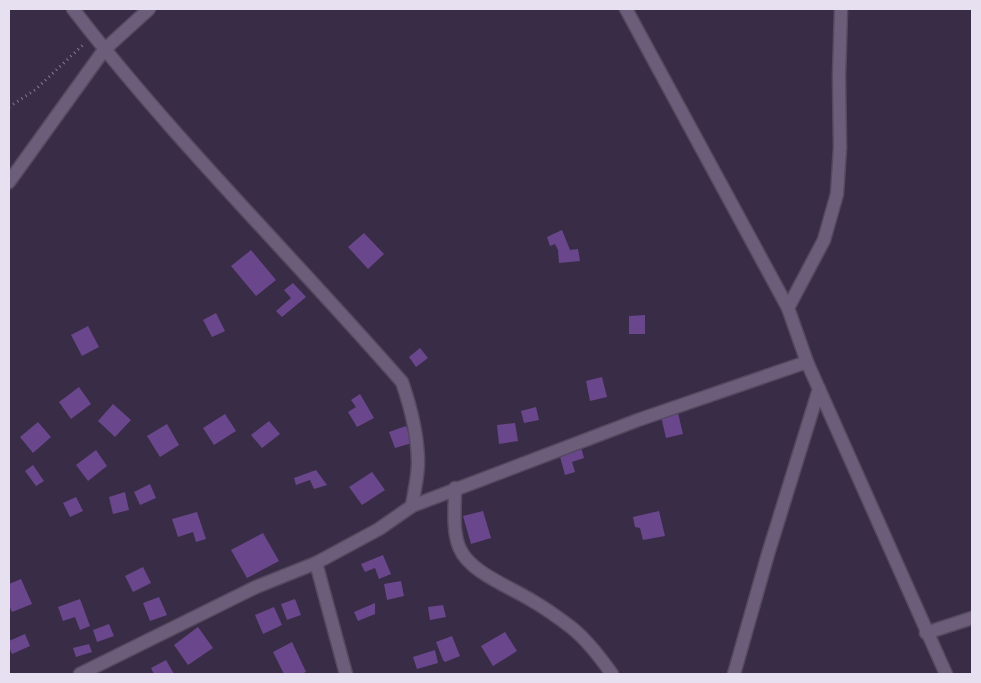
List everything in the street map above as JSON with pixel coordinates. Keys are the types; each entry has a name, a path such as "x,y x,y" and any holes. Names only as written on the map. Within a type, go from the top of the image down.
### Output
{"street":[{"path":"73,9 104,50 219,182 402,382 411,407 416,436 418,464 412,506"},
{"path":"9,182 104,50 149,9"},
{"path":"626,9 788,308 807,362 944,674"},
{"path":"788,308 824,240 837,194 840,148 839,76 841,9"},
{"path":"80,674 256,587 316,563 378,529 412,506 455,488 638,420 807,362"},
{"path":"734,674 768,554 819,389"},
{"path":"455,488 456,541 468,562 533,601 572,628 593,647 612,674"},
{"path":"316,563 346,674"},
{"path":"926,632 972,618"}],"path":[{"path":"9,107 35,90 93,35"}],"building":[{"path":"562,230 570,250 578,249 580,261 559,263 558,250 555,244 550,246 547,237"},
{"path":"364,233 384,254 368,269 348,247"},
{"path":"251,250 276,280 256,296 231,266"},
{"path":"293,283 306,297 282,317 276,311 291,298 284,290"},
{"path":"216,313 225,331 212,337 203,320"},
{"path":"645,315 645,334 629,334 629,316"},
{"path":"88,326 99,347 82,356 71,335"},
{"path":"420,348 428,358 416,367 409,357"},
{"path":"602,377 607,397 590,401 586,381"},
{"path":"79,387 91,404 71,419 59,402"},
{"path":"360,394 374,418 357,427 348,412 356,407 351,400"},
{"path":"113,404 131,420 115,437 98,421"},
{"path":"536,407 539,420 524,423 521,411"},
{"path":"678,413 683,434 666,438 661,416"},
{"path":"225,414 236,431 214,445 203,428"},
{"path":"269,421 280,434 262,448 251,435"},
{"path":"38,422 51,437 33,453 20,437"},
{"path":"515,423 518,441 499,444 497,425"},
{"path":"167,424 179,445 160,457 147,436"},
{"path":"406,426 412,443 395,448 389,432"},
{"path":"581,447 584,458 572,462 575,472 565,475 559,453"},
{"path":"96,450 107,466 88,481 76,465"},
{"path":"33,465 44,481 36,486 25,471"},
{"path":"316,470 327,485 314,489 310,480 296,485 294,478"},
{"path":"372,472 385,490 362,505 349,487"},
{"path":"150,484 156,498 140,505 134,492"},
{"path":"125,492 129,510 113,514 109,497"},
{"path":"76,497 83,511 70,517 63,503"},
{"path":"483,511 491,538 471,544 463,516"},
{"path":"659,511 665,536 643,540 640,528 635,527 633,517"},
{"path":"197,512 206,539 196,542 193,532 178,537 172,519"},
{"path":"263,533 279,561 247,578 231,550"},
{"path":"383,555 391,574 379,579 375,568 365,572 361,564"},
{"path":"143,567 151,583 133,592 125,576"},
{"path":"21,579 32,604 12,612 9,605 9,584"},
{"path":"401,581 404,596 387,600 384,584"},
{"path":"159,597 167,615 150,621 143,603"},
{"path":"80,599 90,626 80,630 75,617 63,621 58,607"},
{"path":"295,599 301,615 287,620 281,604"},
{"path":"375,603 375,614 358,621 354,612"},
{"path":"443,605 446,617 430,620 428,607"},
{"path":"274,607 282,625 263,634 255,615"},
{"path":"109,624 114,636 97,642 93,630"},
{"path":"198,627 213,648 188,665 174,645"},
{"path":"505,632 517,651 493,666 481,646"},
{"path":"25,634 30,646 12,654 9,641"},
{"path":"452,636 460,656 445,662 436,642"},
{"path":"292,642 306,672 301,674 284,674 273,652"},
{"path":"89,644 92,652 76,657 73,648"},
{"path":"435,650 438,663 417,669 413,657"},
{"path":"166,660 174,674 154,674 151,668"}]}
